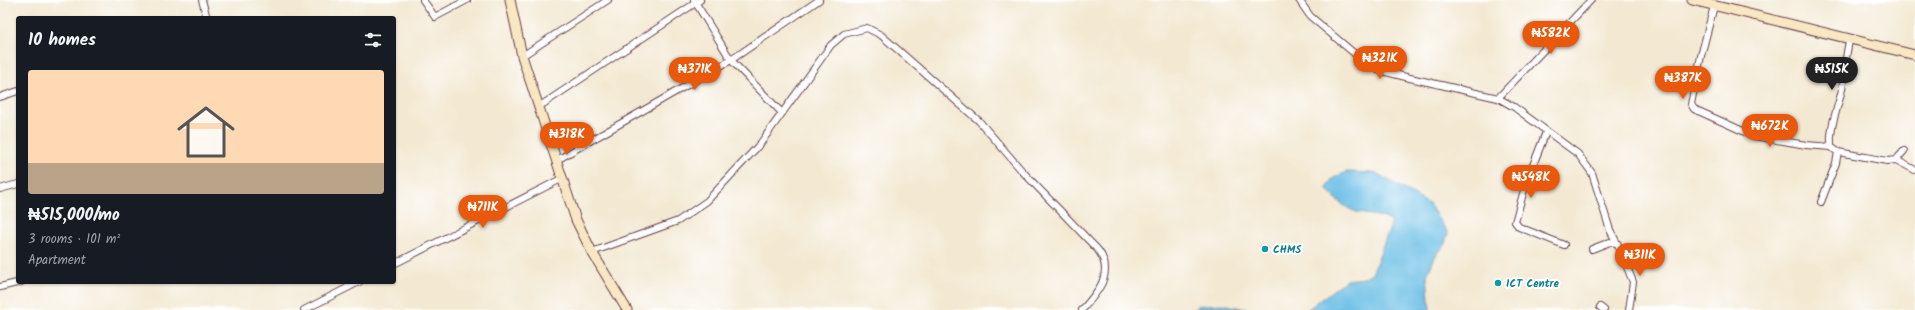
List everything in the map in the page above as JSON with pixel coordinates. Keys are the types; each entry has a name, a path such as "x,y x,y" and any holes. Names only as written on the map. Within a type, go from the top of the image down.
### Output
{"street":[{"path":"202,0 206,16"},
{"path":"423,0 435,17 467,0"},
{"path":"510,0 522,56 540,106 576,220 592,252 627,310"},
{"path":"522,56 608,0"},
{"path":"557,160 731,60 819,0"},
{"path":"1299,0 1310,16 1368,65 1382,71 1498,98 1514,107 1546,132 1578,154 1585,161 1592,173 1610,230 1618,245 1633,282 1631,306 1629,310"},
{"path":"1498,98 1591,0"},
{"path":"1692,0 1915,55"},
{"path":"540,106 697,1 731,60 782,113"},
{"path":"1714,6 1693,97 1692,104 1694,109 1754,136 1806,145 1831,147 1838,152 1887,162 1896,160 1904,151"},
{"path":"592,252 678,221 707,201 760,144 831,45 844,34 867,28 881,35 979,121 1023,172 1098,250 1103,258 1102,285 1082,310"},
{"path":"1831,147 1830,137 1832,120 1841,91 1850,38"},
{"path":"0,96 16,92"},
{"path":"1546,132 1526,183 1515,222 1519,227 1564,245"},
{"path":"1821,202 1836,163 1838,152"},
{"path":"1896,160 1915,170"},
{"path":"396,263 563,178"},
{"path":"0,189 16,185"},
{"path":"1592,249 1610,242 1618,245"},
{"path":"0,287 16,283"},
{"path":"304,310 355,284"}],"water":[{"path":"1346,172 1376,173 1429,204 1448,233 1444,246 1436,255 1427,275 1430,310 1307,310 1346,280 1365,278 1372,274 1392,222 1379,216 1356,212 1343,205 1333,196 1327,189 1332,179"},
{"path":"1222,304 1251,310 1193,310 1197,306"}],"place":[{"name":"CHMS","path":"1265,249"},
{"name":"ICT Centre","path":"1498,283"}]}
